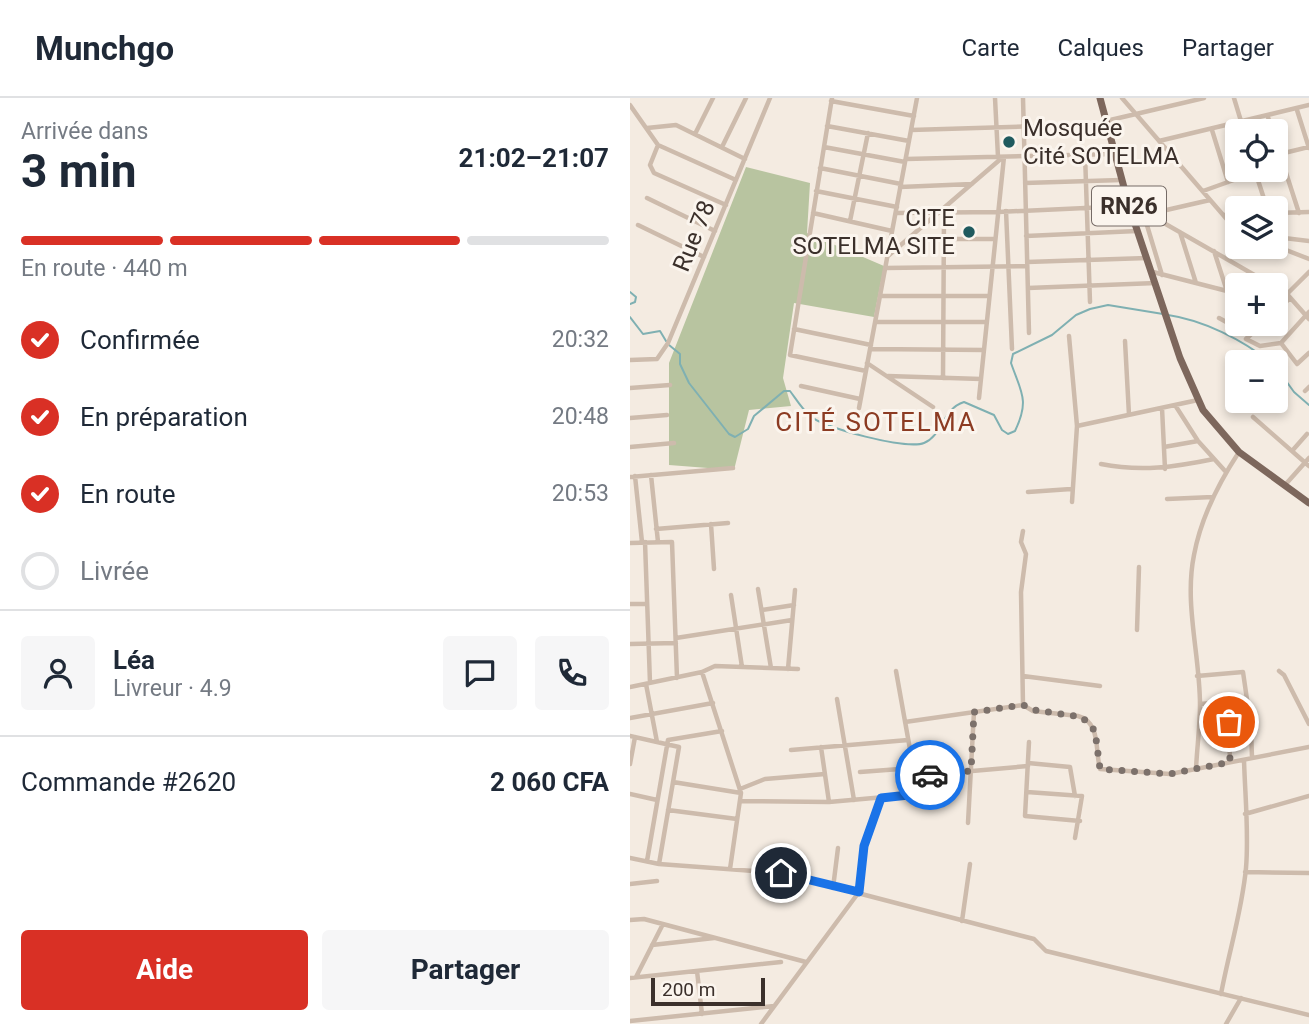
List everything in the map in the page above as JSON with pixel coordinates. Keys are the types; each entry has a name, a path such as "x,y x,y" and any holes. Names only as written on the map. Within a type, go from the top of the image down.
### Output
{"main road":[{"name":"RN26","path":"1100,98 1129,204 1147,258 1157,273 1157,283 1167,315 1198,400 1218,430 1239,452 1309,503"}],"street":[{"path":"695,134 713,98"},
{"path":"722,147 746,98"},
{"name":"Rue 78","path":"630,360 657,359 665,349 770,98"},
{"path":"859,408 917,98"},
{"path":"979,398 1001,157 995,98"},
{"path":"1023,98 1029,333"},
{"path":"1122,98 1225,217"},
{"path":"911,130 1107,122 1202,98"},
{"path":"1234,98 1240,119"},
{"path":"866,371 790,355 831,99 914,116"},
{"path":"630,105 658,145 736,180"},
{"path":"1259,119 1309,105"},
{"path":"1288,152 1309,147 1297,110"},
{"path":"648,128 672,124 745,159"},
{"path":"827,126 909,141"},
{"path":"1159,141 1225,127"},
{"path":"1212,130 1225,172"},
{"path":"850,222 868,133"},
{"path":"658,145 650,166 654,173 726,205"},
{"path":"824,147 905,161 1115,154"},
{"path":"1085,155 1090,302"},
{"path":"887,257 1001,157"},
{"path":"820,168 901,186 972,184"},
{"path":"1025,183 1122,180"},
{"path":"1203,191 1228,182"},
{"path":"1288,182 1299,212"},
{"path":"817,191 896,210 941,212 998,212 1129,204 1252,273"},
{"path":"648,198 715,231"},
{"path":"1148,214 1210,200"},
{"path":"1006,211 1012,349"},
{"path":"1142,211 1157,273 1225,290"},
{"path":"941,212 944,239 943,378"},
{"path":"1288,212 1309,212"},
{"path":"813,213 892,231"},
{"path":"638,225 704,257"},
{"path":"1026,236 1138,231"},
{"path":"1179,231 1196,283"},
{"path":"1288,238 1309,241"},
{"path":"908,239 995,239"},
{"path":"1213,250 1225,285"},
{"path":"1288,251 1309,259"},
{"path":"885,268 992,267 1147,258"},
{"path":"1249,336 1246,339 1260,346 1281,343 1308,316 1288,296 1309,272"},
{"path":"1028,288 1157,283"},
{"path":"880,296 989,296"},
{"path":"1219,318 1225,321"},
{"path":"875,322 986,322"},
{"path":"794,329 870,347 984,350"},
{"path":"1069,336 1077,426 1072,502"},
{"path":"1125,341 1129,415"},
{"path":"1281,343 1297,364 1309,353"},
{"path":"867,363 933,407"},
{"path":"888,376 981,379"},
{"path":"630,388 670,385"},
{"path":"801,386 860,399"},
{"path":"1077,426 1198,400"},
{"path":"1175,405 1198,441 1226,472"},
{"path":"1162,408 1165,469"},
{"path":"630,418 667,415"},
{"path":"1253,417 1308,462 1285,485"},
{"path":"1292,451 1307,433"},
{"path":"1164,447 1198,441"},
{"path":"630,447 674,443"},
{"path":"1196,769 1200,704 1192,632 1193,558 1200,527 1213,497 1239,452"},
{"path":"1101,464 1121,468 1165,469 1214,459"},
{"path":"657,742 648,684 643,542 632,476 733,468"},
{"path":"651,475 658,542"},
{"path":"1028,492 1071,489"},
{"path":"1167,499 1213,497"},
{"path":"656,529 729,523"},
{"path":"711,524 714,569"},
{"path":"1023,531 1021,542 1026,554 1021,592 1023,705"},
{"path":"630,542 672,542 677,678"},
{"path":"1137,630 1139,567"},
{"path":"758,589 771,668"},
{"path":"788,668 795,590"},
{"path":"731,595 742,667"},
{"path":"630,604 647,604"},
{"path":"762,610 794,606"},
{"path":"630,644 676,641 792,620"},
{"path":"630,687 702,672 715,666 798,669"},
{"path":"740,801 829,802 918,794 896,671"},
{"path":"1279,671 1284,675 1309,724"},
{"path":"702,672 740,791 730,869"},
{"path":"1197,676 1243,672 1252,758"},
{"path":"1023,676 1100,686"},
{"path":"837,699 854,800"},
{"path":"1200,704 1247,700"},
{"path":"1228,702 1230,762"},
{"path":"630,719 713,703"},
{"path":"905,722 1023,705 1034,710 1084,718 1095,731 1100,769 1170,774 1309,747"},
{"path":"968,823 974,712"},
{"path":"647,861 667,740 722,731"},
{"path":"630,764 632,737 679,747 659,864"},
{"path":"791,750 908,740"},
{"path":"1029,742 1025,816 1080,821"},
{"path":"821,747 829,802"},
{"path":"1221,994 1229,952 1237,931 1245,872 1244,760"},
{"path":"915,776 1028,765 1070,766 1074,796"},
{"path":"860,772 913,768"},
{"path":"673,782 740,791 765,779 825,774"},
{"path":"1026,792 1082,796 1080,821 1075,838"},
{"path":"630,794 657,800"},
{"path":"1245,814 1309,796"},
{"path":"761,1024 859,892 864,846 881,798"},
{"path":"668,810 737,819"},
{"path":"833,888 838,848"},
{"path":"630,858 659,864 781,873 1034,939 1046,951 1309,1015"},
{"path":"962,921 970,864"},
{"path":"1245,872 1309,873"},
{"path":"630,884 657,881"},
{"path":"630,920 643,919 806,962"},
{"path":"633,978 663,924"},
{"path":"652,945 716,938"},
{"path":"633,978 781,962"},
{"path":"697,971 702,1014"},
{"path":"1226,1024 1241,998"},
{"path":"630,1021 775,1006"}],"green space":[{"path":"746,167 810,183 807,233 884,266 874,317 794,303 783,378 791,406 749,410 734,470 669,465 669,363"}],"waterway":[{"path":"630,292 636,297 635,302 630,304"},
{"path":"669,345 680,354 680,364 689,383 729,434 735,437 748,429 754,416 784,391 790,391 807,413 818,421 866,437 915,444 930,439 951,410 964,402 994,415 1002,430 1008,434 1015,431 1023,404 1021,389 1011,363 1013,354 1052,335 1076,315 1108,305 1163,314"},
{"path":"1168,315 1195,321 1222,332 1254,350"},
{"path":"630,317 643,334 660,331 666,341"},
{"path":"1288,384 1309,405"}],"way so far":[{"path":"930,775 971,771 974,712 1023,705 1026,709 1082,717 1095,731 1100,769 1170,774 1230,762 1229,722"}],"place":[{"name":"Mosquée Cité SOTELMA","path":"1009,142"},
{"name":"CITE SOTELMA SITE","path":"969,232"}],"district":[{"name":"CITÉ SOTELMA","path":"876,422"}],"route":[{"path":"781,873 833,888 859,892 864,846 881,798 918,794 915,776 930,775"}]}
